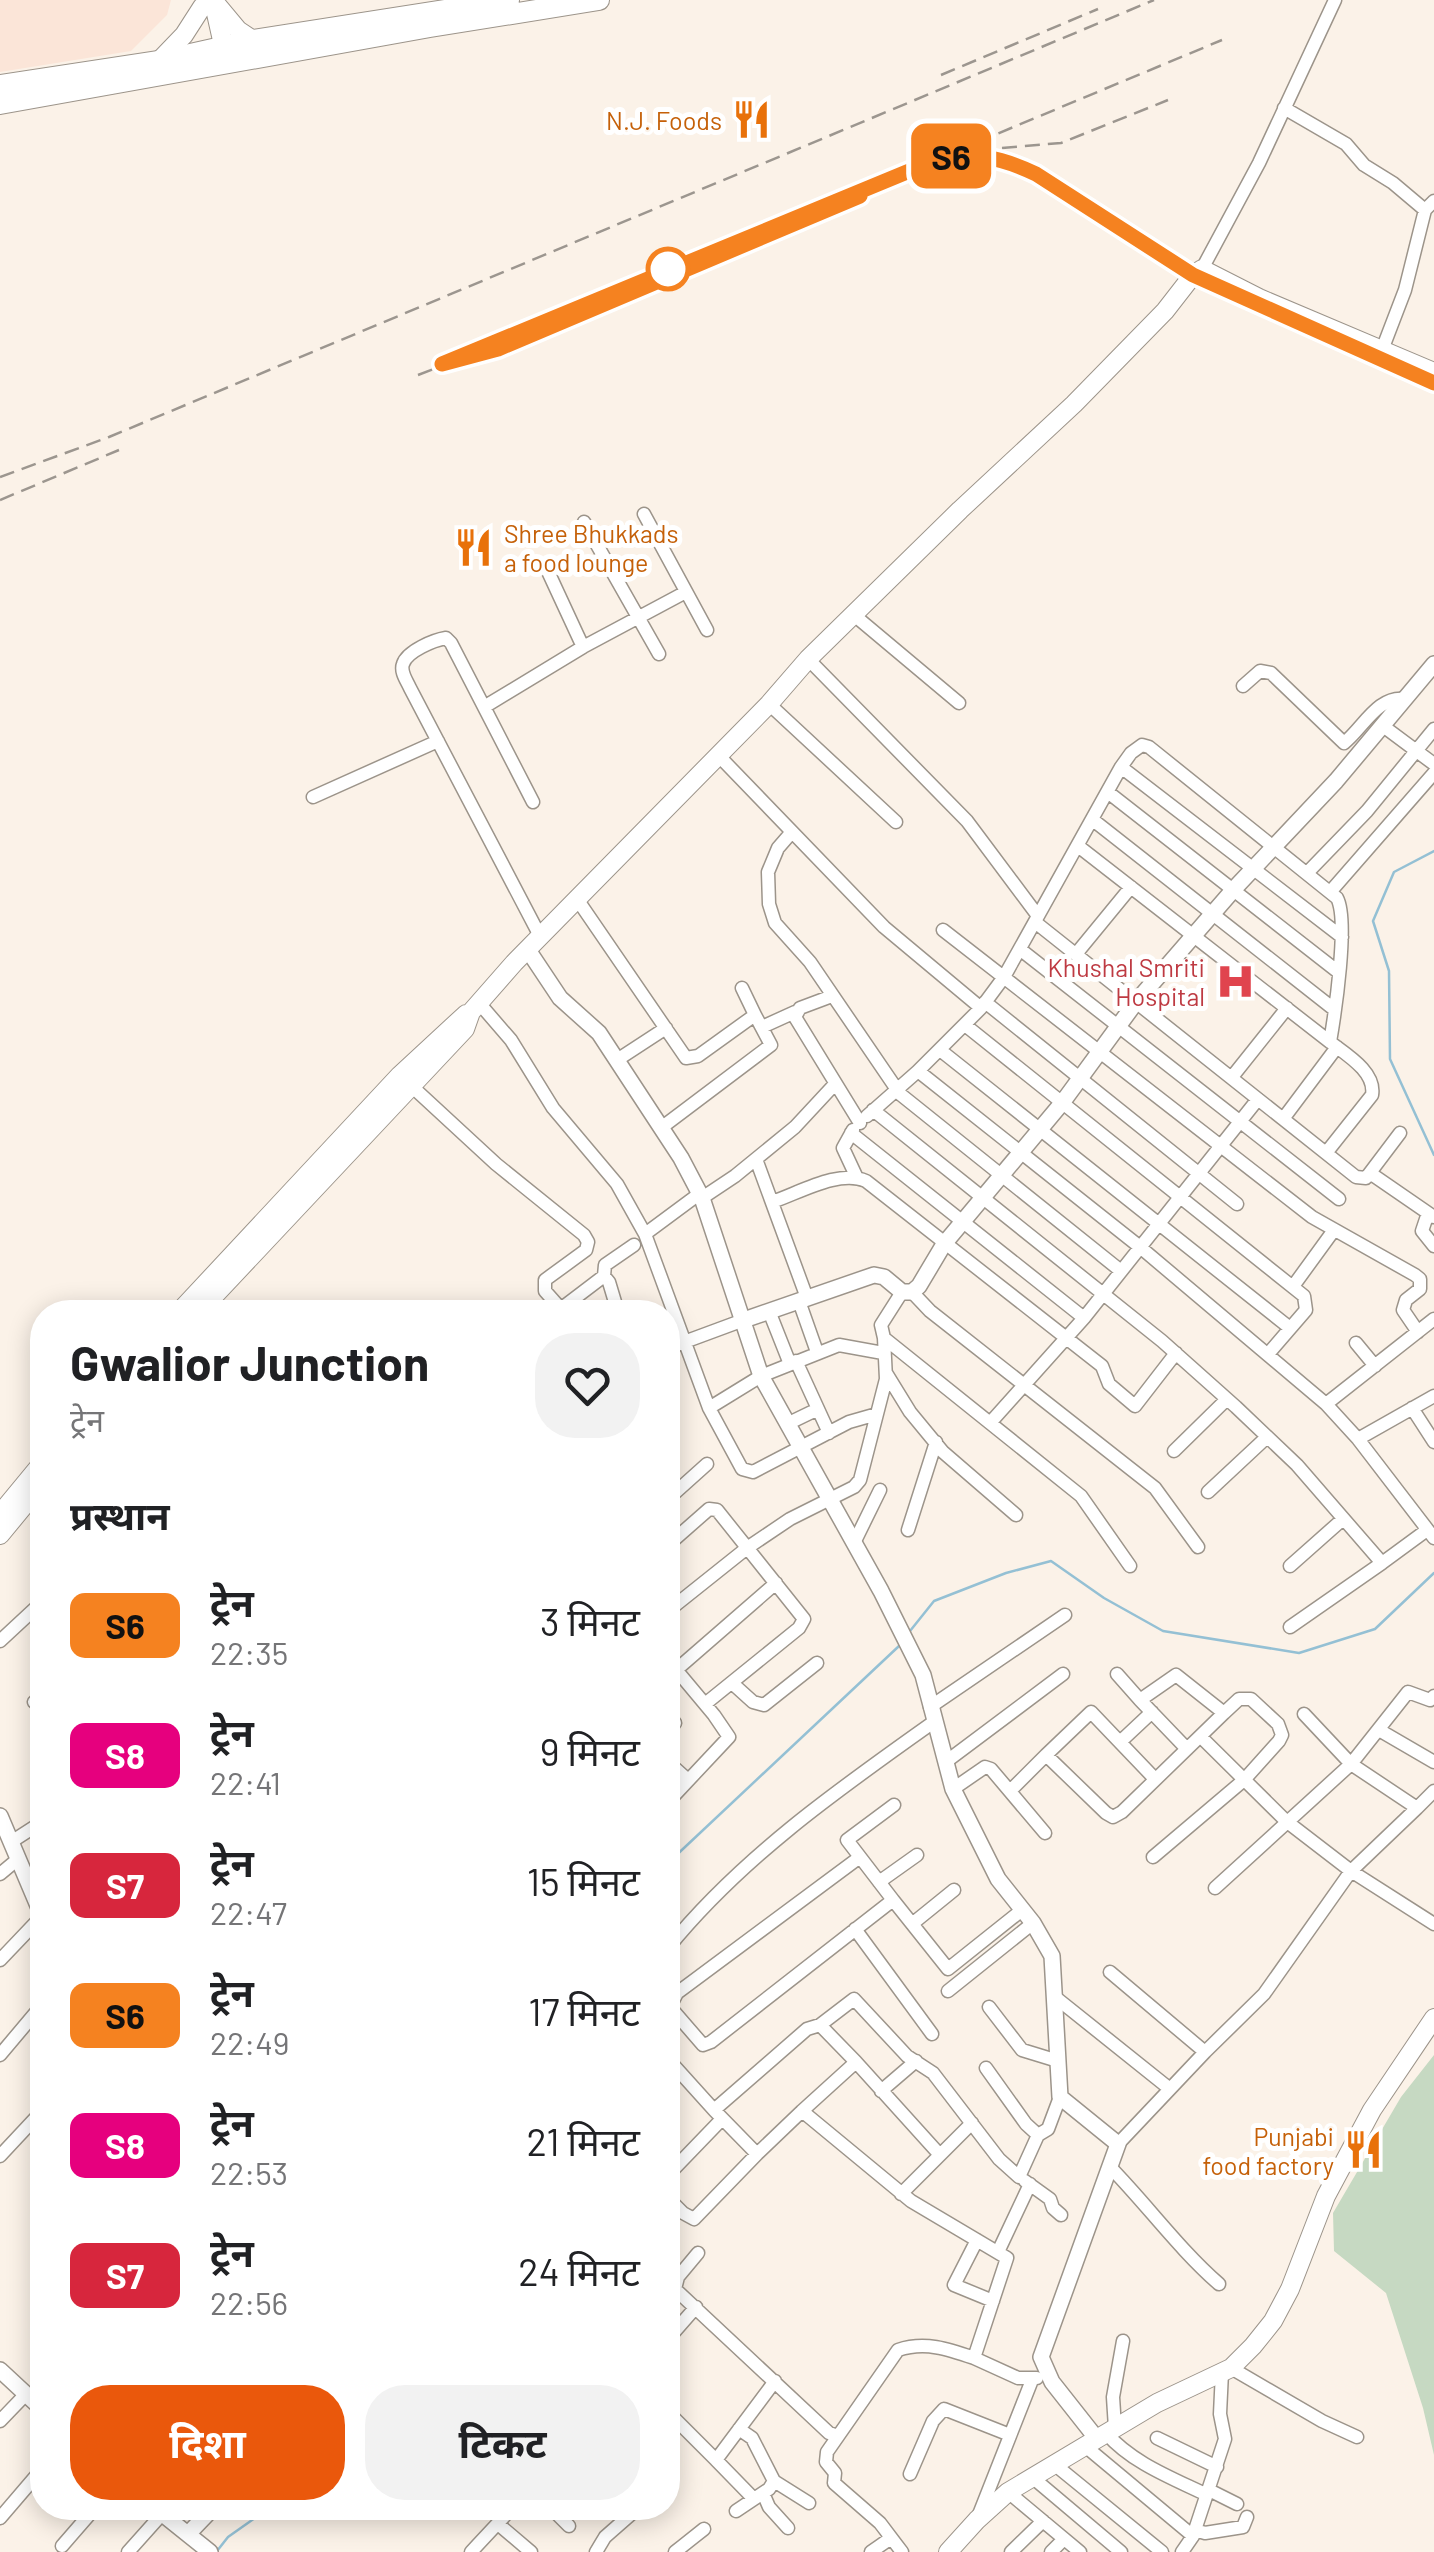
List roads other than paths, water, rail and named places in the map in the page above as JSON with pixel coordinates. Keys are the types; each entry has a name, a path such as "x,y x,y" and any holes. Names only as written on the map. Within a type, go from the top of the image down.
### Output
{"main road":[{"path":"226,56 253,40 422,7 509,0"},
{"path":"0,104 201,60 599,0"},
{"path":"208,2 253,40"},
{"path":"208,2 226,56"},
{"path":"201,60 208,2"},
{"path":"158,61 184,35 208,2"},
{"path":"0,85 158,61 201,60"},
{"path":"192,1300 405,1080 465,1029 475,1008 534,942 770,704 808,659 1074,404 1165,310 1193,275 1202,269 1434,372"},
{"path":"209,1300 405,1080"},
{"path":"0,1514 30,1485"},
{"path":"0,1535 30,1490"},
{"path":"948,2552 1008,2492 1157,2403 1227,2370 1273,2320 1290,2289 1326,2196 1372,2110 1434,2018"}],"street":[{"path":"1202,269 1335,0"},
{"path":"1284,108 1346,144 1364,165 1429,205 1405,290 1382,350"},
{"path":"1416,245 1434,247"},
{"path":"644,514 707,630"},
{"path":"584,522 659,654"},
{"path":"545,564 583,647"},
{"path":"484,707 583,647 684,593"},
{"path":"854,615 959,703"},
{"path":"533,802 446,638 408,656 402,663 402,672 560,998 599,1033 662,1128 700,1196 761,1376 923,1675 953,1789 998,1879 1028,1916 1052,1956 1060,2096 1048,2129 1038,2135 998,2252"},
{"path":"808,659 967,821 1036,919 1076,954 1360,1179 1370,1173 1400,1133"},
{"path":"680,1601 790,1518 830,1501 860,1480 886,1372 882,1325 1081,1078 1136,1002 1434,664"},
{"path":"1244,686 1260,671 1270,672 1344,742 1385,702 1404,699"},
{"path":"770,704 896,822"},
{"path":"1383,726 1434,764"},
{"path":"1308,872 1367,811 1434,729"},
{"path":"313,796 438,742"},
{"path":"1176,1354 1135,1406 1110,1384 1102,1366 858,1178 843,1148 855,1128 965,1025 1004,977 1122,767 1137,748 1149,747 1308,872 1343,908 1333,1044 1282,1118"},
{"path":"718,755 884,927 1238,1204"},
{"path":"1122,767 1342,937"},
{"path":"1330,891 1434,772"},
{"path":"1109,793 1337,971"},
{"path":"1093,820 1335,1010"},
{"path":"791,833 772,858 767,886 775,923 810,962 897,1088 1121,1271"},
{"path":"1078,846 1333,1044 1366,1074 1374,1090 1326,1152"},
{"path":"1076,954 1131,887"},
{"path":"578,899 686,1058 698,1056 759,1021 795,1012 832,996"},
{"path":"942,930 1312,1217 1420,1279 1420,1288 1406,1300 1403,1310 1418,1332"},
{"path":"1021,950 1339,1199"},
{"path":"662,1128 771,1045 742,988"},
{"path":"475,1008 511,1040 553,1108 617,1184 644,1234 669,1300"},
{"path":"1232,1077 1287,1008"},
{"path":"795,1012 855,1128 962,1222 1084,1318"},
{"path":"965,1025 1294,1284 1307,1303 1306,1310 1268,1354"},
{"path":"617,1060 666,1028"},
{"path":"940,1050 1290,1328"},
{"path":"918,1071 1140,1247 1326,1404 1431,1534 1290,1626"},
{"path":"405,1080 496,1164 584,1235 588,1242 586,1250 546,1280 545,1291 551,1300"},
{"path":"644,1234 756,1159 795,1127 834,1085"},
{"path":"990,1423 1084,1318 1258,1099"},
{"path":"873,1110 1103,1293 1227,1399 1297,1465 1382,1563"},
{"path":"756,1159 818,1352"},
{"path":"1370,1173 1431,1215 1422,1232 1434,1246"},
{"path":"772,1202 837,1179 858,1178"},
{"path":"1294,1284 1334,1230"},
{"path":"614,1300 604,1276 605,1265 634,1245"},
{"path":"680,1344 874,1275 884,1277 1155,1488 1198,1547"},
{"path":"572,1300 604,1276"},
{"path":"769,1312 828,1432"},
{"path":"1326,1404 1434,1319"},
{"path":"680,1329 709,1408 747,1472 828,1432 877,1414"},
{"path":"1356,1343 1375,1366"},
{"path":"709,1408 761,1376 818,1352 846,1345 883,1346 990,1423 1081,1496 1130,1566"},
{"path":"886,1372 910,1412 936,1442 1016,1515"},
{"path":"1358,1439 1434,1396"},
{"path":"1174,1451 1227,1399"},
{"path":"1412,1408 1434,1442"},
{"path":"786,1424 818,1409"},
{"path":"1208,1492 1267,1437"},
{"path":"908,1530 936,1442"},
{"path":"680,1488 707,1464"},
{"path":"854,1543 880,1490"},
{"path":"680,1535 712,1508 802,1614 803,1624 706,1704"},
{"path":"844,1525 869,1513"},
{"path":"1290,1566 1343,1519"},
{"path":"680,1659 776,1584"},
{"path":"0,1641 30,1613"},
{"path":"680,1934 715,1893 931,1709 1065,1616"},
{"path":"732,1683 753,1702 764,1705 816,1663"},
{"path":"680,1674 729,1737 680,1789"},
{"path":"947,1761 1063,1674"},
{"path":"1118,1674 1186,1750"},
{"path":"1140,1700 1176,1676 1224,1713"},
{"path":"1215,1888 1351,1764 1408,1692 1433,1700"},
{"path":"1046,1756 1113,1817 1246,1696 1281,1730 1279,1741 1244,1780 1153,1858"},
{"path":"1011,1790 1091,1712 1155,1779"},
{"path":"1120,1742 1152,1712"},
{"path":"1304,1714 1351,1764 1416,1808"},
{"path":"1379,1730 1434,1762"},
{"path":"1201,1737 1286,1821 1351,1871 1434,1924"},
{"path":"953,1789 985,1767 997,1772 1045,1832"},
{"path":"680,1773 688,1780"},
{"path":"1247,2517 1243,2527 1194,2533 1101,2437 1048,2372 1042,2357 1118,2144 1264,1994 1351,1871 1434,1792"},
{"path":"894,1805 848,1840 948,1969 1002,1926 1028,1916"},
{"path":"0,1816 30,1888"},
{"path":"11,1842 30,1830"},
{"path":"879,1882 917,1855"},
{"path":"680,1991 860,1857"},
{"path":"0,1874 18,1859"},
{"path":"912,1924 954,1890"},
{"path":"680,2020 702,2045 711,2042 893,1900"},
{"path":"948,1990 1012,1940 1028,1916"},
{"path":"1002,1926 1012,1940"},
{"path":"0,1960 30,1929"},
{"path":"855,1929 932,2034"},
{"path":"1110,1972 1205,2052"},
{"path":"1055,1997 1170,2089"},
{"path":"680,2161 718,2115 807,2028 820,2025 854,1998 906,2056 934,2073 999,2159 1050,2199 1060,2215"},
{"path":"989,2007 1022,2050 1058,2061"},
{"path":"0,2055 30,2020"},
{"path":"820,2025 940,2155"},
{"path":"881,2091 916,2061"},
{"path":"680,2210 694,2219 756,2154 856,2062"},
{"path":"986,2068 1038,2135"},
{"path":"680,2072 756,2154"},
{"path":"1060,2096 1118,2144"},
{"path":"802,2111 902,2194 1007,2258 974,2358"},
{"path":"902,2194 972,2123"},
{"path":"0,2156 30,2124"},
{"path":"1112,2168 1161,2220 1191,2260 1219,2284"},
{"path":"978,2240 954,2285 993,2301"},
{"path":"680,2276 698,2253"},
{"path":"680,2293 829,2433 838,2436"},
{"path":"680,2325 696,2307"},
{"path":"1101,2437 1123,2341"},
{"path":"902,2552 880,2523 834,2483 835,2473 826,2462 827,2452 898,2350 913,2345 943,2347 1018,2378 1032,2380 1048,2372"},
{"path":"0,2370 30,2398"},
{"path":"1182,2552 1194,2533 1224,2439 1220,2414 1227,2370 1356,2437"},
{"path":"977,2520 1032,2380"},
{"path":"716,2460 775,2381"},
{"path":"0,2421 26,2394"},
{"path":"910,2474 933,2421 944,2409 1010,2435"},
{"path":"680,2424 788,2528"},
{"path":"739,2429 752,2438 774,2481 809,2503"},
{"path":"1101,2437 1150,2467 1238,2504"},
{"path":"1157,2438 1217,2467"},
{"path":"1054,2464 1162,2552"},
{"path":"1032,2478 1122,2552"},
{"path":"736,2511 774,2481"},
{"path":"0,2518 30,2482"},
{"path":"1008,2492 1080,2552"},
{"path":"62,2546 85,2520"},
{"path":"128,2552 152,2520"},
{"path":"170,2520 210,2552"},
{"path":"192,2537 204,2520"},
{"path":"471,2552 502,2520"},
{"path":"563,2520 569,2526"},
{"path":"596,2552 605,2537 624,2520"},
{"path":"1011,2552 1043,2521"},
{"path":"498,2524 531,2552"},
{"path":"674,2552 704,2529"},
{"path":"872,2552 892,2538"},
{"path":"1051,2552 1064,2539"}],"waterway":[{"path":"1434,851 1394,872 1373,921 1389,971 1390,1059 1434,1155"},
{"path":"910,1631 934,1601 1006,1573 1051,1561 1104,1598 1163,1631 1299,1653 1375,1629 1434,1573"},
{"path":"680,1852 899,1646"},
{"path":"217,2551 228,2537 252,2520"}],"railway":[{"path":"0,477 109,437 1154,0"},
{"path":"941,75 1098,9"},
{"path":"956,151 1222,40"},
{"path":"1002,148 1061,143 1168,100"},
{"path":"442,364 936,159 975,156 1000,160 1036,174 1193,275 1434,383"},
{"path":"418,375 455,361"},
{"path":"0,500 119,450"}],"train":[{"name":"S6","path":"860,196 498,349 442,364 936,160 968,154 992,157 1036,174 1193,275 1434,383"}],"place":[{"name":"N.J. Foods","path":"752,120"},
{"name":"Shree Bhukkads a food lounge","path":"474,547"},
{"name":"Khushal Smriti Hospital","path":"1235,981"},
{"name":"Punjabi food factory","path":"1364,2150"}]}
